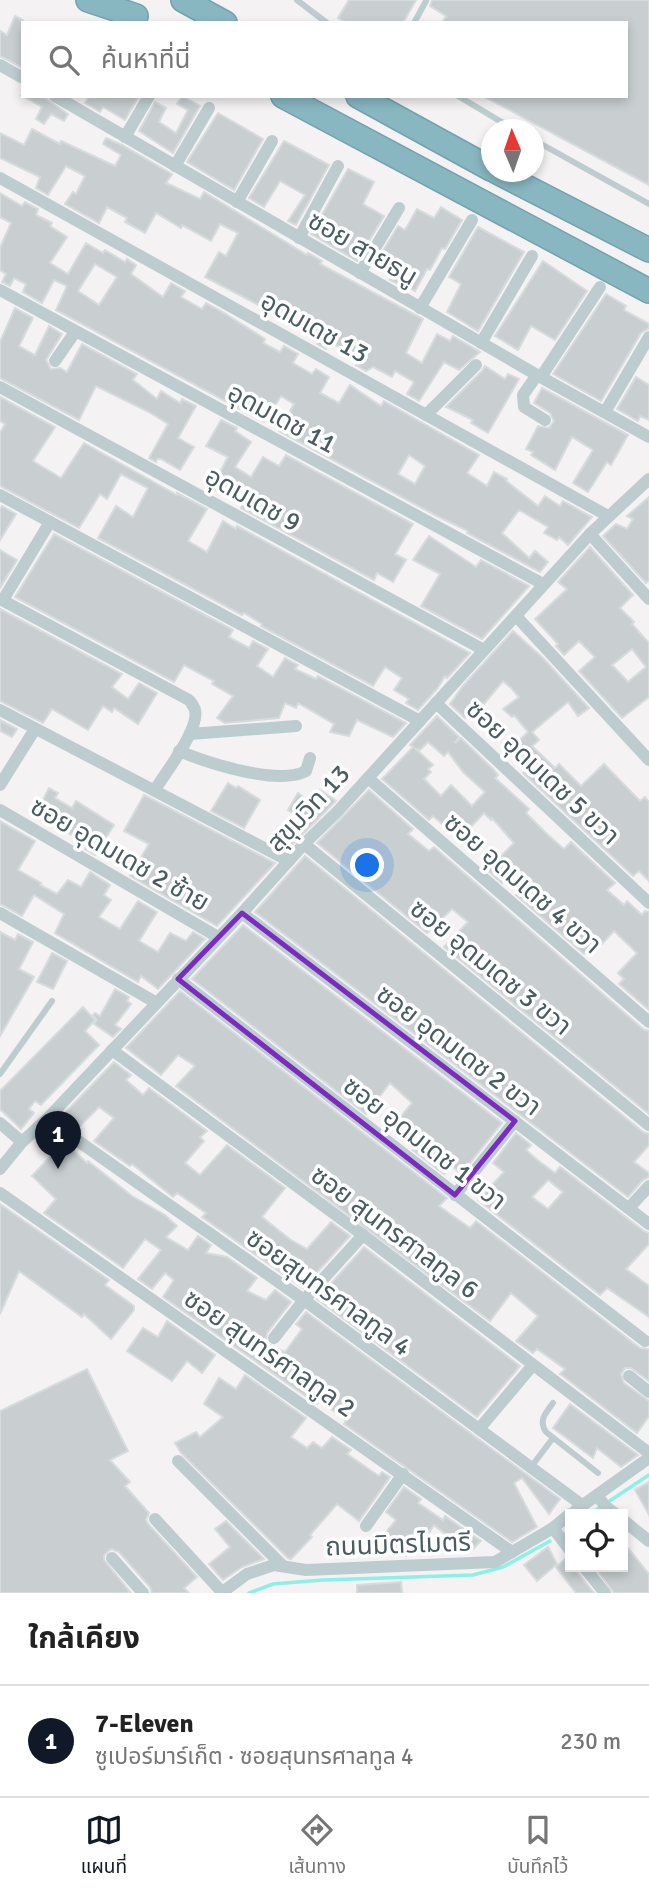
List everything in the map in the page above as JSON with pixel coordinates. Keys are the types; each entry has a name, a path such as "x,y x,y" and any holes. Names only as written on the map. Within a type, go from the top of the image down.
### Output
{"highway":[{"path":"88,0 142,20"},
{"path":"106,0 142,20"},
{"path":"183,0 221,21"},
{"path":"287,98 649,291"},
{"path":"362,98 481,163"},
{"path":"516,182 649,250"}],"street":[{"path":"0,65 21,77"},
{"path":"125,137 148,98"},
{"name":"ซอย สายธนู","path":"74,101 125,137 649,437"},
{"path":"175,166 209,108"},
{"path":"237,202 272,141"},
{"path":"299,238 338,166"},
{"name":"อุดมเดช 13","path":"0,178 608,516"},
{"path":"360,273 399,208"},
{"path":"421,308 472,220"},
{"path":"481,343 532,256"},
{"path":"545,420 524,407 523,395 600,287"},
{"name":"อุดมเดช 11","path":"0,290 543,584"},
{"path":"55,361 75,332"},
{"path":"605,412 649,337"},
{"path":"426,415 477,365"},
{"name":"อุดมเดช 9","path":"0,387 484,650"},
{"name":"สุขุมวิท 13","path":"0,1169 22,1142 47,1119 368,778 590,534 649,479"},
{"path":"0,495 420,721"},
{"path":"50,522 2,600 189,700 195,710 190,734 155,790"},
{"path":"590,534 649,599"},
{"path":"516,616 647,756"},
{"name":"ซอย อุดมเดช 5 ขวา","path":"436,703 649,903"},
{"path":"0,710 289,861"},
{"path":"190,734 296,726"},
{"path":"0,785 35,729"},
{"path":"179,751 227,767 283,776 296,776 306,771 310,758"},
{"name":"ซอย อุดมเดช 4 ขวา","path":"368,778 649,1022"},
{"name":"ซอย อุดมเดช 2 ซ้าย","path":"0,810 218,937"},
{"name":"ซอย อุดมเดช 3 ขวา","path":"304,844 649,1125"},
{"path":"0,913 155,1002"},
{"name":"ซอย อุดมเดช 2 ขวา","path":"242,913 649,1223"},
{"name":"ซอย อุดมเดช 1 ขวา","path":"178,979 645,1342"},
{"name":"ซอย สุนทรศาลทูล 6","path":"112,1050 363,1236 649,1456"},
{"name":"ซอยสุนทรศาลทูล 4","path":"47,1119 304,1300 582,1505"},
{"path":"455,1195 514,1121"},
{"path":"0,1123 22,1142"},
{"path":"629,1208 649,1186"},
{"name":"ซอย สุนทรศาลทูล 2","path":"0,1193 512,1552"},
{"path":"274,1338 304,1300 363,1236"},
{"path":"479,1429 533,1365"},
{"path":"629,1376 649,1392"},
{"name":"ถนนมิตรไมตรี","path":"577,1509 649,1456"},
{"path":"178,1461 282,1566"},
{"path":"366,1526 403,1474"},
{"path":"597,1495 609,1509"},
{"name":"ถนนมิตรไมตรี","path":"221,1593 247,1574 274,1565 306,1570 495,1562 565,1518"},
{"path":"155,1519 221,1593"},
{"path":"628,1524 649,1541"},
{"path":"553,1528 565,1544"},
{"path":"112,1558 143,1593"},
{"path":"588,1572 605,1593"}],"lane":[{"path":"297,0 324,21"},
{"path":"415,21 426,1"},
{"path":"460,98 496,119"},
{"path":"544,146 649,204"},
{"path":"0,1074 52,1001"},
{"path":"553,1403 542,1418 542,1427 598,1473"},
{"path":"531,1468 554,1438"}],"highlighted area":[{"path":"242,913 515,1121 455,1195 178,979"}],"building":[{"path":"349,0 416,0 404,21 343,21 338,18"},
{"path":"432,0 649,0 649,185 544,129 544,119 526,119 487,98 628,98 628,21 443,21 446,16 430,6"},
{"path":"15,16 23,20 21,67 0,56 0,31 7,35"},
{"path":"26,98 45,98 68,114 64,121 51,114 44,124 36,119 42,107"},
{"path":"88,98 138,98 125,120 103,107 100,112 85,103"},
{"path":"181,98 186,98 200,106 173,153 139,131 155,102 166,108 159,122 176,133 188,110 177,104"},
{"path":"218,113 263,139 234,190 187,162"},
{"path":"32,129 60,144 61,141 115,166 121,155 103,144 106,138 122,145 172,174 166,183 200,199 204,192 307,255 308,253 322,261 320,264 423,319 406,353 422,363 437,334 450,341 453,336 480,352 459,370 444,362 419,401 407,394 414,382 395,371 392,377 373,367 366,371 356,365 359,358 330,342 326,349 317,344 320,339 310,332 205,277 219,252 226,256 238,233 220,224 211,241 156,213 145,233 125,222 127,218 107,207 99,223 65,204 73,192 76,194 85,176 66,166 48,195 36,188 40,177 0,158 0,133 24,145"},
{"path":"284,141 329,165 296,225 288,221 305,195 280,181 264,207 249,198"},
{"path":"348,169 374,182 363,204 384,216 357,261 311,234"},
{"path":"0,193 22,206 25,202 38,209 36,215 52,223 50,226 67,237 50,263 68,274 86,243 125,262 127,259 136,265 131,274 163,297 171,283 185,291 181,297 202,309 206,303 265,339 263,343 280,352 284,346 298,354 293,363 312,374 316,369 329,377 320,393 339,403 350,385 381,406 384,401 479,455 467,473 487,486 494,472 507,479 506,481 538,506 545,496 560,506 563,501 592,517 568,545 559,537 557,540 544,533 548,527 519,510 502,533 529,558 535,551 548,562 540,572 279,431 294,404 281,396 264,422 56,310 67,286 54,280 42,303 23,292 26,284 14,278 10,286 2,282 6,274 0,270 0,248 11,223 0,217","holes":["95,264 117,277 99,305 78,291","409,455 425,466 415,484 398,474"]},
{"path":"441,207 462,220 445,249 442,248 430,270 427,269 415,291 390,280 393,276 375,264 398,226 405,230 417,209 434,218"},
{"path":"478,227 524,252 478,331 447,312 461,284 449,277"},
{"path":"543,261 587,291 555,340 531,326 518,350 495,336"},
{"path":"606,294 626,306 624,310 649,324 649,328 641,333 601,401 553,374"},
{"path":"15,308 33,318 19,346 35,355 49,326 62,334 46,360 51,369 60,368 67,372 82,344 137,374 133,380 157,399 161,391 180,403 182,399 196,406 178,438 194,447 180,470 161,459 156,462 149,458 168,424 149,412 96,386 79,420 0,378 0,342"},
{"path":"485,366 505,379 508,374 519,379 488,433 471,423 473,420 446,407"},
{"path":"636,377 649,385 649,420 640,416 638,421 617,409"},
{"path":"542,388 628,435 611,465 607,462 588,492 573,483 593,450 572,437 555,470 526,449 538,426 549,428 554,421 550,413 534,403"},
{"path":"0,397 55,427 33,461 61,478 84,443 207,509 188,541 207,552 223,521 236,529 237,526 470,653 447,678 445,676 418,710 406,703 409,699 394,690 402,678 385,667 373,686 261,626 262,624 244,613 242,615 98,538 116,506 133,517 148,488 121,474 107,499 100,494 79,528 2,487 0,433 5,424 0,421"},
{"path":"221,420 237,428 235,431 251,442 235,467 251,477 263,457 279,466 286,455 413,524 395,554 406,560 393,582 377,573 374,580 241,508 243,504 212,488 228,457 206,446"},
{"path":"649,497 649,580 646,583 603,536 616,524 627,529 633,519 627,516"},
{"path":"2,506 16,514 0,540 0,509"},
{"path":"54,534 233,630 229,637 249,648 253,641 268,649 257,666 273,677 285,658 298,665 295,669 316,679 318,676 406,723 393,737 357,720 349,736 330,732 334,724 298,703 296,708 285,703 279,718 225,723 217,718 233,696 212,684 214,681 184,665 174,682 15,597"},
{"path":"429,536 476,567 481,560 529,586 482,639 421,606 440,574 413,560"},
{"path":"590,547 633,595 620,608 649,643 649,697 622,718 579,671 595,657 579,641 564,655 556,646 558,644 535,619 567,589 558,582","holes":["632,649 646,667 628,682 612,665"]},
{"path":"0,550 17,560 0,588"},
{"path":"0,609 122,674 112,687 128,699 139,683 157,693 138,724 114,708 112,712 103,706 88,730 52,709 43,723 0,701"},
{"path":"513,631 543,658 589,708 578,716 568,702 532,732 539,740 532,746 555,768 559,764 581,786 604,764 640,801 645,797 649,802 649,881 639,871 633,876 523,773 526,770 508,751 528,732 514,715 512,717 503,709 519,697 511,688 503,681 478,711 475,708 465,718 450,704"},
{"path":"437,716 459,737 455,743 461,738 493,769 498,775 495,778 529,809 526,813 548,835 564,849 571,842 615,883 607,890 624,905 627,901 642,915 645,911 649,912 649,1010 619,984 624,979 618,973 637,953 614,931 602,944 598,940 584,954 516,895 520,892 506,878 502,883 487,870 514,843 492,818 491,820 484,813 464,834 452,822 447,828 433,816 429,820 382,779 413,747 410,745","holes":["428,742 444,756 448,752 463,772 485,792 472,806 451,785 441,796 424,779 431,772 428,769 433,765 416,749 420,750"]},
{"path":"0,720 17,729 12,737 0,731"},
{"path":"228,783 260,800 244,828 211,811"},
{"path":"49,788 58,793 55,798 72,808 76,801 114,825 95,855 85,849 88,843 43,820 47,814 38,809"},
{"path":"320,790 336,801 287,850 275,844 299,817 288,810 298,793 308,801"},
{"path":"369,790 413,829 408,834 429,851 434,847 643,1029 649,1031 649,1114 444,947 468,922 452,909 427,933 317,843"},
{"path":"144,795 275,863 217,926 130,876 149,844 124,831"},
{"path":"0,821 35,841 18,870 41,883 40,885 57,894 68,880 81,887 90,872 110,885 104,895 111,900 99,917 120,929 138,901 157,912 139,941 158,952 170,933 186,941 193,932 205,939 158,989 141,976 138,982 55,933 64,914 34,895 22,916 0,904"},
{"path":"305,856 643,1132 649,1134 649,1145 634,1162 649,1173 649,1177 628,1197 255,912"},
{"path":"243,925 502,1123 461,1174 452,1166 444,1174 413,1150 424,1138 397,1121 412,1103 390,1083 366,1114 192,979"},
{"path":"0,932 15,940 18,934 33,942 19,969 34,977 0,1036"},
{"path":"52,953 67,961 53,989 37,982"},
{"path":"115,989 129,997 127,1001 131,1004 115,1025 121,1029 113,1037 94,1024 97,1020 93,1015 95,1013 100,1016"},
{"path":"180,991 447,1198 439,1206 470,1228 476,1221 640,1348 649,1349 649,1381 631,1368 625,1368 621,1374 624,1383 649,1401 649,1416 637,1433 560,1374 565,1369 537,1349 533,1353 516,1341 538,1316 511,1293 490,1321 176,1086 195,1066 178,1055 161,1075 126,1048"},
{"path":"83,1007 95,1020 85,1031 99,1045 41,1105 35,1101 29,1109 34,1113 21,1129 0,1109 0,1091"},
{"path":"114,1062 131,1075 126,1080 143,1095 149,1088 207,1131 200,1137 204,1141 185,1163 200,1175 227,1145 285,1188 262,1217 291,1240 307,1249 331,1222 350,1236 303,1288 202,1217 206,1213 177,1193 173,1197 132,1164 130,1166 94,1141 114,1118 99,1107 77,1129 62,1116"},
{"path":"516,1133 531,1145 526,1150 540,1162 555,1173 560,1167 649,1233 649,1244 626,1269 649,1286 649,1317 607,1288 600,1295 478,1200 504,1172 493,1163","holes":["548,1180 563,1192 548,1209 532,1197"]},
{"path":"64,1142 87,1163 88,1161 132,1196 165,1215 177,1226 166,1237 188,1250 198,1236 211,1245 206,1253 227,1257 257,1278 247,1291 266,1300 275,1290 291,1302 267,1333 266,1341 269,1345 285,1352 302,1329 296,1324 306,1312 560,1499 549,1514 522,1478 514,1483 537,1527 512,1542 344,1424 346,1421 320,1400 317,1404 163,1297 174,1280 165,1273 152,1289 138,1279 161,1250 145,1239 123,1268 44,1213 56,1199 32,1176"},
{"path":"0,1204 109,1280 105,1285 134,1306 134,1310 111,1339 84,1314 82,1317 19,1271 0,1314"},
{"path":"364,1247 520,1366 477,1417 317,1299"},
{"path":"167,1321 215,1355 202,1373 187,1361 172,1381 127,1351 143,1328 158,1337"},
{"path":"87,1369 128,1451 110,1460 130,1482 125,1486 149,1513 146,1520 149,1525 197,1577 184,1588 189,1593 152,1593 150,1587 119,1552 111,1549 104,1555 104,1560 131,1593 0,1593 0,1411"},
{"path":"245,1375 306,1418 291,1437 307,1448 313,1442 322,1448 332,1437 351,1450 347,1454 379,1476 382,1472 390,1477 359,1521 337,1504 291,1559 181,1453 175,1443 196,1432 200,1437 223,1417 204,1404 219,1378 236,1389"},
{"path":"570,1404 638,1455 621,1467 597,1448 593,1458 553,1428"},
{"path":"649,1482 649,1515 635,1490"},
{"path":"404,1487 421,1499 418,1503 443,1520 445,1516 481,1541 469,1553 434,1525 425,1539 421,1537 406,1556 381,1538 396,1520 386,1512"},
{"path":"226,1521 264,1559 242,1567 223,1580 209,1564 230,1547 215,1529"},
{"path":"548,1547 557,1564 537,1581 524,1565"},
{"path":"628,1548 649,1574 649,1593 614,1593 599,1572 628,1572"},
{"path":"565,1559 565,1572 577,1572 594,1593 576,1593 556,1567"},
{"path":"401,1582 402,1593 357,1593 357,1585"}],"waterway":[{"path":"598,1509 649,1475"},
{"path":"249,1593 273,1584 473,1575 503,1567 550,1541"}],"place":[{"name":"7-Eleven","path":"58,1169"}]}
